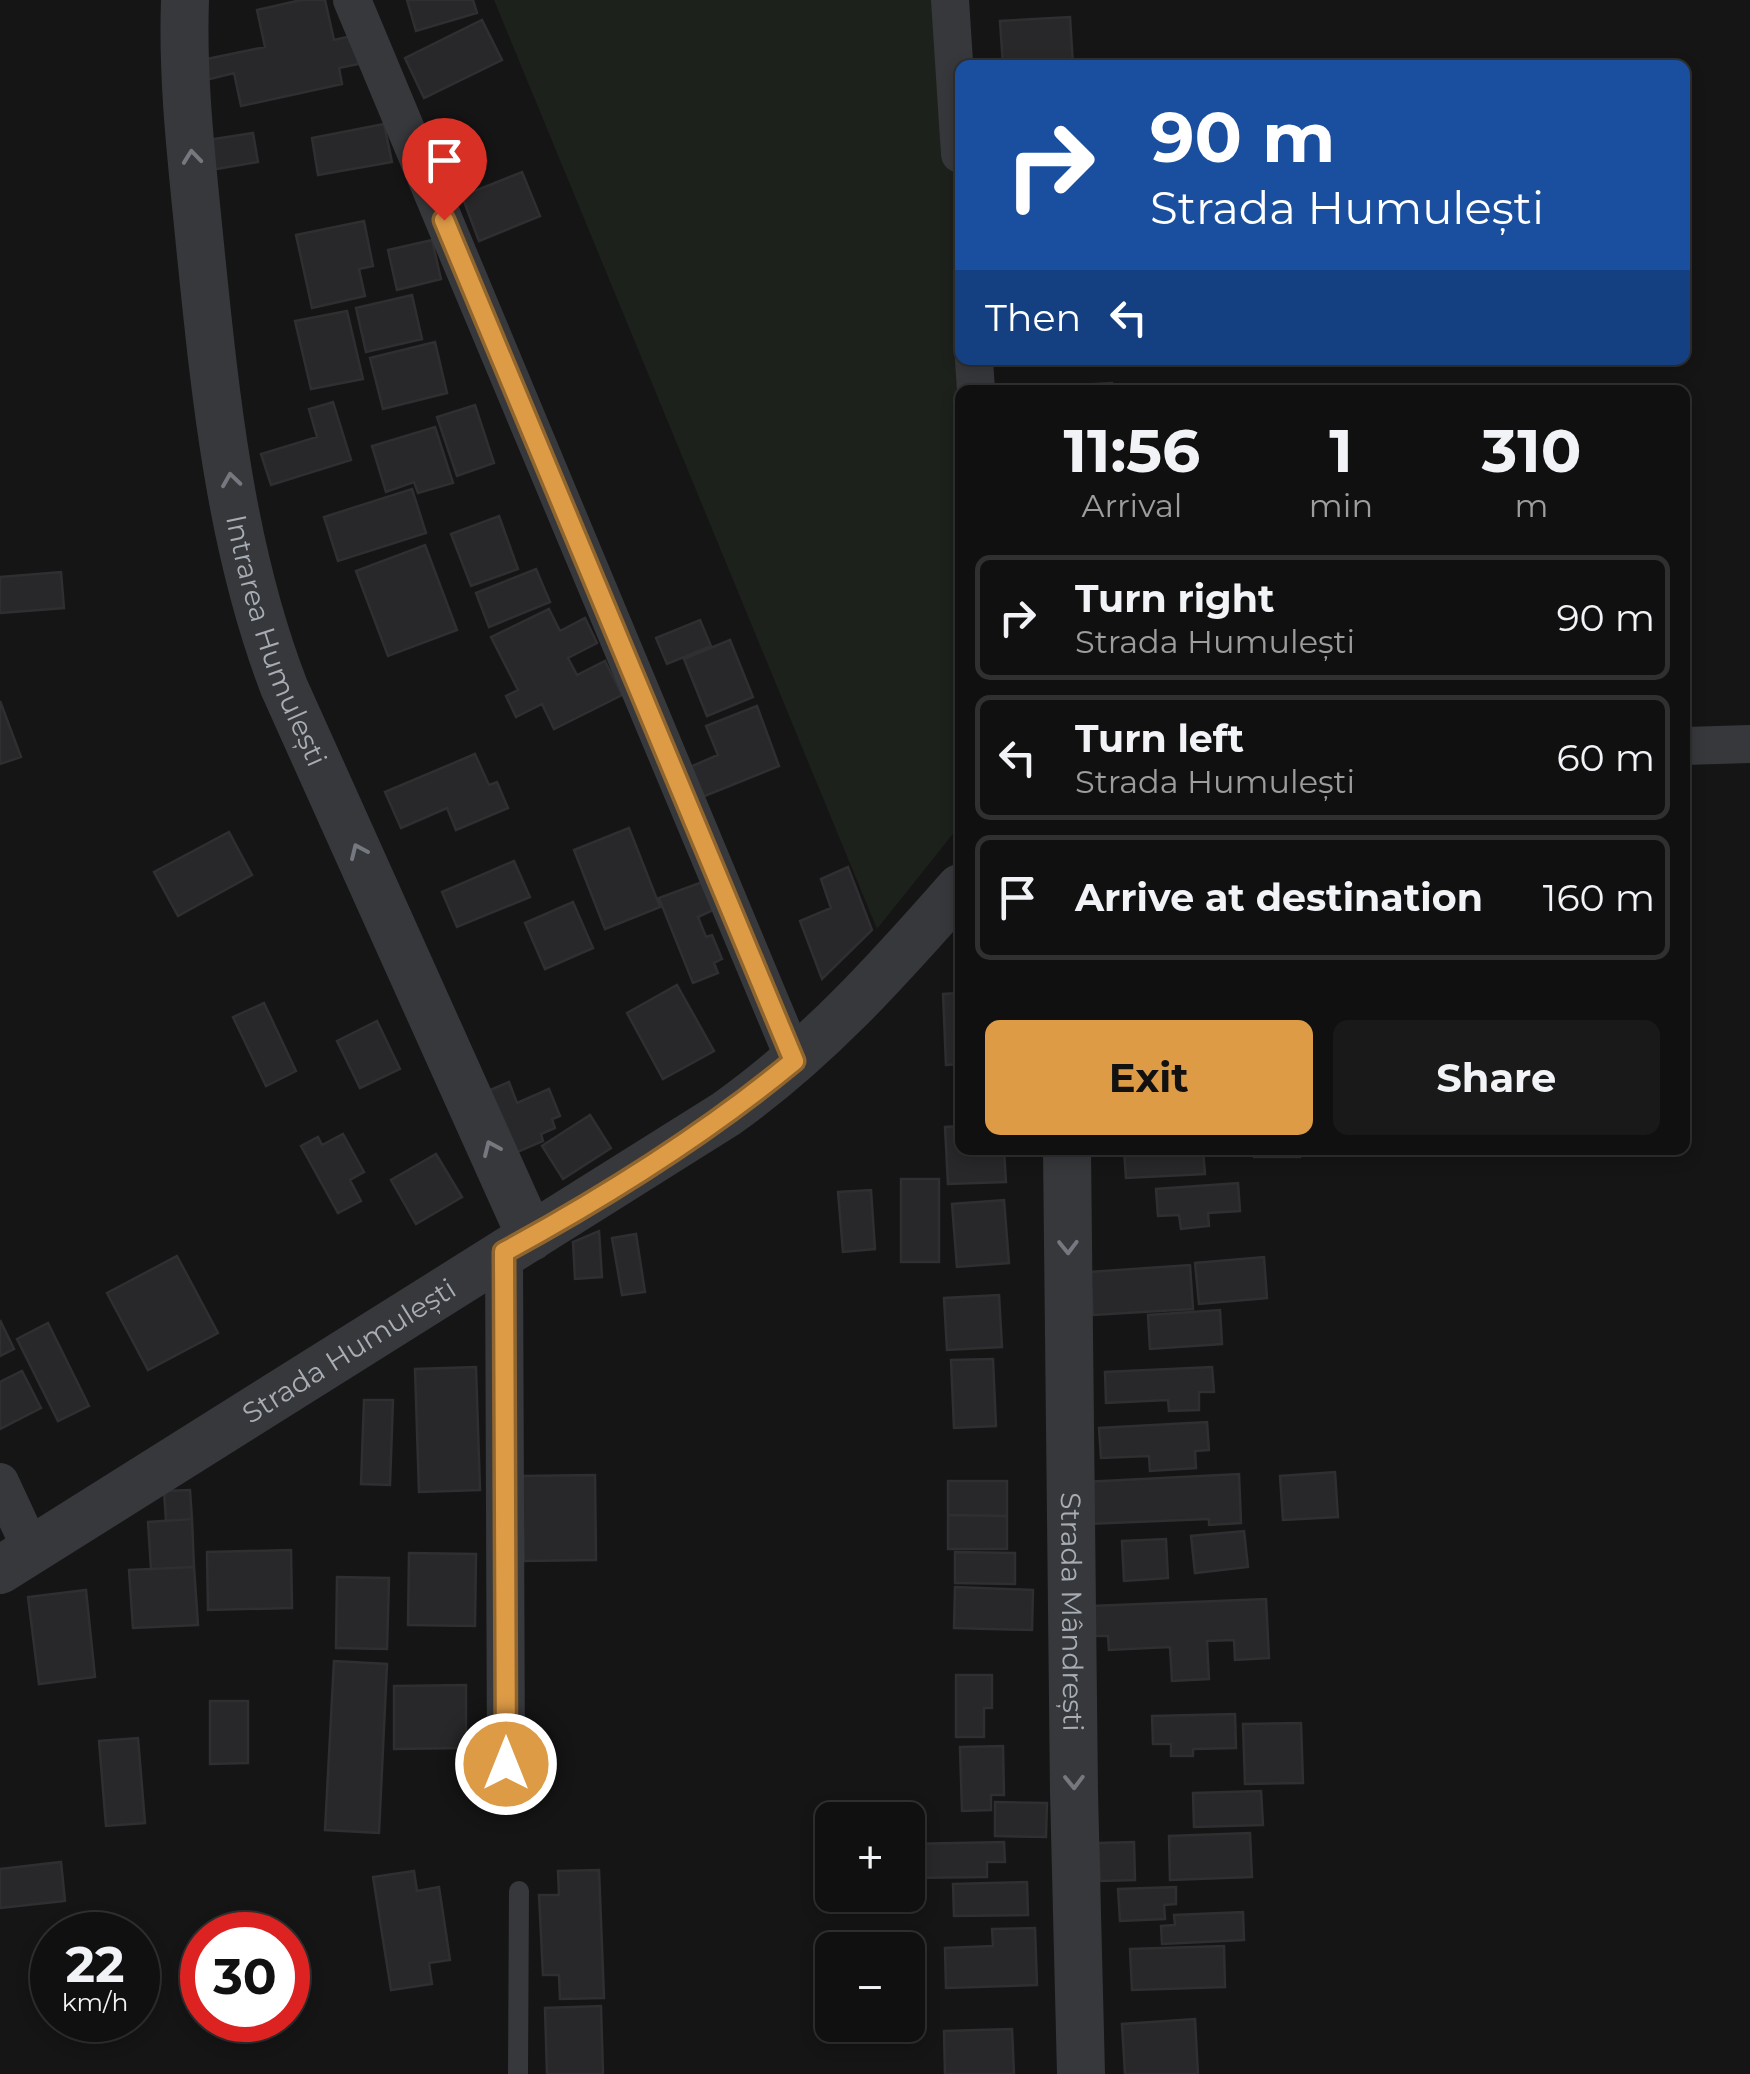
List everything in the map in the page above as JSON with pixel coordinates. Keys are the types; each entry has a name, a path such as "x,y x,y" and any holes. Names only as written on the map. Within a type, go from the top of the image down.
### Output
{"street":[{"name":"Intrarea Humulești","path":"186,0 187,111 206,310 245,570 284,687 517,1244"},
{"path":"352,0 794,1061"},
{"path":"950,0 955,77"},
{"path":"1690,746 1750,744"},
{"name":"Strada Humulești","path":"16,1561 726,1114 794,1061 893,965 955,894"},
{"name":"Strada Mândrești","path":"1067,1155 1081,2074"},
{"path":"506,1764 517,1244"},
{"path":"0,1482 16,1561"}],"lane":[{"path":"518,2074 519,1891"}],"shaded area":[{"path":"494,0 942,0 955,202 955,365 960,365 960,385 955,385 955,831 877,929"}],"building":[{"path":"301,0 325,0 334,40 356,35 363,63 339,68 342,84 241,106 234,73 206,80 202,60 265,47 257,10"},
{"path":"407,0 473,0 477,13 416,31"},
{"path":"1070,17 1073,60 1003,60 1000,21"},
{"path":"482,20 502,60 424,98 405,58"},
{"path":"384,124 392,162 318,175 312,138"},
{"path":"253,133 258,162 205,171 201,141"},
{"path":"522,172 540,216 479,241 462,196"},
{"path":"364,221 373,266 359,269 365,296 312,308 296,235"},
{"path":"432,240 441,279 397,290 388,250"},
{"path":"412,295 422,339 366,352 356,308"},
{"path":"347,311 363,379 311,389 295,321"},
{"path":"435,342 447,393 383,409 370,358"},
{"path":"333,402 351,460 271,485 261,454 317,437 309,409"},
{"path":"475,405 494,463 457,476 437,417"},
{"path":"435,427 453,483 418,493 414,482 386,492 372,446"},
{"path":"412,489 426,533 338,561 324,517"},
{"path":"499,516 518,569 471,586 451,534"},
{"path":"425,545 457,630 388,656 356,571"},
{"path":"536,569 550,602 489,627 476,593"},
{"path":"61,572 64,608 0,613 0,577"},
{"path":"549,609 560,631 585,618 597,643 568,658 577,675 605,661 622,695 554,729 542,704 516,717 506,696 518,690 491,637"},
{"path":"700,620 711,646 667,664 656,638"},
{"path":"730,640 753,697 707,716 684,659"},
{"path":"0,701 21,757 0,764"},
{"path":"757,706 779,766 702,797 690,767 718,755 706,726"},
{"path":"475,754 489,785 497,782 508,808 456,830 447,808 401,828 385,792"},
{"path":"629,828 660,907 605,929 574,850"},
{"path":"229,832 252,875 178,916 154,872"},
{"path":"514,861 530,897 457,927 442,892"},
{"path":"848,867 872,930 822,979 800,921 831,908 821,879"},
{"path":"702,882 713,910 698,917 706,937 712,935 722,959 714,963 718,973 693,983 659,898"},
{"path":"573,902 593,948 545,969 525,923"},
{"path":"677,985 714,1051 663,1079 627,1013"},
{"path":"955,993 955,1064 946,1065 943,994"},
{"path":"264,1003 296,1071 266,1086 233,1017"},
{"path":"377,1021 400,1069 360,1088 337,1041"},
{"path":"509,1082 517,1103 549,1089 560,1116 552,1119 555,1128 541,1134 543,1141 508,1156 481,1094"},
{"path":"590,1115 611,1148 563,1179 542,1146"},
{"path":"955,1126 955,1155 1004,1155 1006,1182 948,1184 945,1127"},
{"path":"343,1134 364,1172 350,1180 361,1201 338,1213 301,1146 318,1137 322,1145"},
{"path":"436,1154 462,1197 416,1224 391,1180"},
{"path":"1124,1155 1203,1155 1205,1174 1126,1178"},
{"path":"1254,1155 1300,1155 1300,1157"},
{"path":"901,1179 939,1179 939,1262 901,1262"},
{"path":"1238,1183 1240,1211 1208,1213 1209,1226 1181,1229 1179,1215 1158,1216 1156,1189"},
{"path":"871,1190 875,1249 843,1252 838,1192"},
{"path":"1004,1200 1009,1263 957,1267 952,1204"},
{"path":"599,1231 602,1277 575,1279 573,1242"},
{"path":"636,1234 645,1292 622,1295 612,1238"},
{"path":"177,1256 218,1333 148,1370 107,1293"},
{"path":"1264,1257 1267,1298 1199,1304 1195,1263"},
{"path":"1190,1265 1193,1309 1093,1315 1090,1272"},
{"path":"999,1295 1002,1347 947,1350 944,1298"},
{"path":"1220,1310 1222,1344 1150,1349 1148,1315"},
{"path":"0,1320 14,1349 0,1356"},
{"path":"48,1323 89,1406 58,1421 17,1339"},
{"path":"993,1359 996,1426 954,1428 951,1360"},
{"path":"476,1367 480,1490 419,1492 415,1369"},
{"path":"1212,1367 1214,1392 1199,1392 1199,1410 1169,1411 1168,1400 1106,1403 1105,1372"},
{"path":"22,1371 41,1408 0,1429 0,1382"},
{"path":"364,1400 393,1400 390,1485 361,1484"},
{"path":"1207,1422 1209,1450 1195,1451 1196,1468 1150,1471 1149,1456 1101,1458 1099,1428"},
{"path":"1335,1472 1338,1517 1283,1520 1280,1476"},
{"path":"1239,1474 1241,1523 1209,1525 1209,1519 1087,1524 1084,1482"},
{"path":"595,1475 596,1560 524,1561 522,1476"},
{"path":"948,1481 1007,1481 1007,1516 948,1515"},
{"path":"190,1490 192,1519 166,1521 164,1491"},
{"path":"948,1515 1007,1516 1007,1549 948,1549"},
{"path":"192,1519 194,1567 151,1569 148,1522"},
{"path":"1244,1531 1248,1567 1195,1573 1191,1536"},
{"path":"1166,1539 1168,1578 1124,1581 1122,1541"},
{"path":"291,1550 292,1608 208,1610 207,1552"},
{"path":"955,1552 1015,1553 1015,1584 955,1583"},
{"path":"409,1553 476,1554 475,1626 408,1625"},
{"path":"194,1567 198,1625 133,1628 129,1570"},
{"path":"337,1577 389,1578 387,1649 336,1648"},
{"path":"955,1587 1033,1590 1032,1630 954,1628"},
{"path":"86,1590 95,1677 39,1684 28,1597"},
{"path":"1266,1599 1269,1658 1235,1660 1234,1640 1207,1641 1209,1679 1172,1681 1170,1647 1109,1650 1108,1636 1092,1636 1091,1606"},
{"path":"334,1661 387,1664 379,1833 325,1830"},
{"path":"956,1675 992,1675 992,1708 984,1708 984,1737 956,1737"},
{"path":"466,1685 466,1748 394,1749 394,1686"},
{"path":"210,1701 248,1701 248,1763 210,1764"},
{"path":"1235,1714 1236,1748 1193,1749 1193,1756 1171,1756 1171,1744 1153,1744 1152,1716"},
{"path":"1301,1723 1303,1783 1245,1784 1243,1724"},
{"path":"138,1738 145,1823 106,1826 99,1741"},
{"path":"1003,1746 1004,1795 991,1795 991,1810 962,1811 960,1747"},
{"path":"1261,1791 1263,1825 1194,1827 1193,1793"},
{"path":"995,1802 1047,1803 1046,1837 995,1836"},
{"path":"1250,1833 1252,1877 1170,1880 1169,1836"},
{"path":"1004,1842 1005,1862 987,1862 987,1877 925,1878 925,1844"},
{"path":"1134,1842 1135,1880 1100,1881 1098,1843"},
{"path":"61,1862 65,1901 0,1908 0,1869"},
{"path":"599,1870 604,1998 560,1999 559,1975 543,1975 539,1895 559,1895 558,1871"},
{"path":"414,1871 417,1891 439,1887 450,1960 429,1963 432,1984 391,1990 373,1877"},
{"path":"1027,1882 1028,1915 954,1916 953,1884"},
{"path":"1176,1887 1176,1904 1164,1905 1165,1919 1120,1921 1118,1889"},
{"path":"1243,1912 1244,1940 1162,1944 1161,1926 1175,1925 1174,1915"},
{"path":"1035,1928 1037,1985 946,1988 945,1948 993,1946 992,1929"},
{"path":"1224,1946 1225,1987 1132,1990 1130,1949"},
{"path":"601,2006 603,2074 547,2074 545,2008"},
{"path":"1195,2019 1198,2074 1125,2074 1122,2024"},
{"path":"1012,2029 1014,2074 945,2074 944,2031"}],"route":[{"path":"444,220 794,1061 726,1114 504,1252 506,1764"}]}
